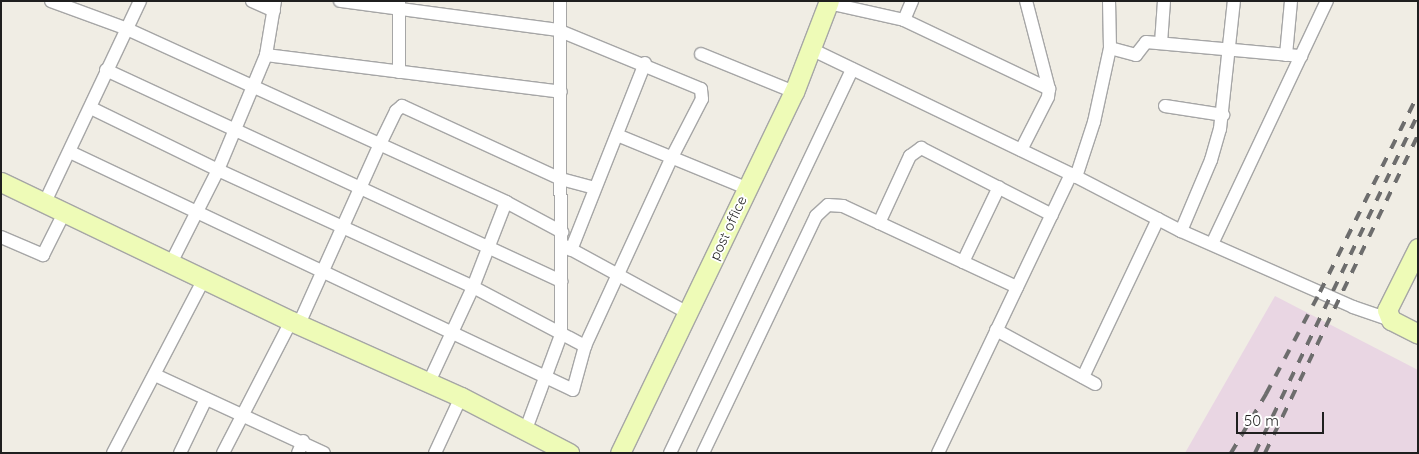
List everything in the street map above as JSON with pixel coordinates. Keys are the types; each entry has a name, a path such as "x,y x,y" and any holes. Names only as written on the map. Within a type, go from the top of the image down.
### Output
{"street":[{"path":"51,1 127,29 506,202 565,242 688,313"},
{"path":"46,202 91,108 106,70 140,1"},
{"path":"172,262 218,170 266,54 274,6 252,1"},
{"path":"70,152 547,375 573,390 585,346 617,273 703,92 699,87 645,63 558,30 399,5 340,1"},
{"path":"526,429 562,335 561,281 565,242 561,179 558,30 560,1"},
{"path":"904,20 912,1"},
{"path":"1021,150 1048,97 1049,89 1026,1"},
{"path":"938,453 1052,215 1074,175 1094,122 1110,48 1109,1"},
{"path":"1161,43 1164,1"},
{"path":"1181,230 1211,160 1222,115 1234,1"},
{"path":"1286,55 1291,1"},
{"path":"1212,244 1327,1"},
{"path":"829,2 904,20 1049,89"},
{"name":"post office","path":"620,453 746,188 794,92 813,50 829,2"},
{"path":"399,5 399,72"},
{"path":"1110,48 1136,54 1144,42 1301,56"},
{"path":"813,50 1074,175 1181,230 1353,307 1391,320 1418,334"},
{"path":"266,54 560,92"},
{"path":"701,54 794,92"},
{"path":"565,242 594,188 617,136 645,63"},
{"path":"670,453 852,69"},
{"path":"106,70 235,131 489,245 561,281"},
{"path":"223,453 242,415 324,271 363,188 396,111 402,106 561,179 594,188"},
{"path":"1166,106 1222,115"},
{"path":"91,108 218,170 473,287 585,346"},
{"path":"617,136 746,188"},
{"path":"879,223 910,156 921,148 1052,215"},
{"path":"1,182 295,322 461,397 526,429 556,450"},
{"path":"963,262 999,187"},
{"path":"429,382 473,287 506,202"},
{"path":"703,453 816,216 823,208 836,204 1017,287"},
{"path":"1,237 43,255 64,212"},
{"path":"1083,378 1158,219"},
{"path":"1391,320 1387,310 1418,248"},
{"path":"113,453 204,279"},
{"path":"996,330 1095,384"},
{"path":"155,375 242,415 300,447 324,453"},
{"path":"435,453 461,397"},
{"path":"180,453 206,399"}],"shaded area":[{"path":"1275,296 1418,370 1418,453 1185,453"}],"railway":[{"path":"1231,453 1266,394 1320,292 1418,95"},
{"path":"1255,453 1418,114"},
{"path":"1265,453 1418,135"}]}
